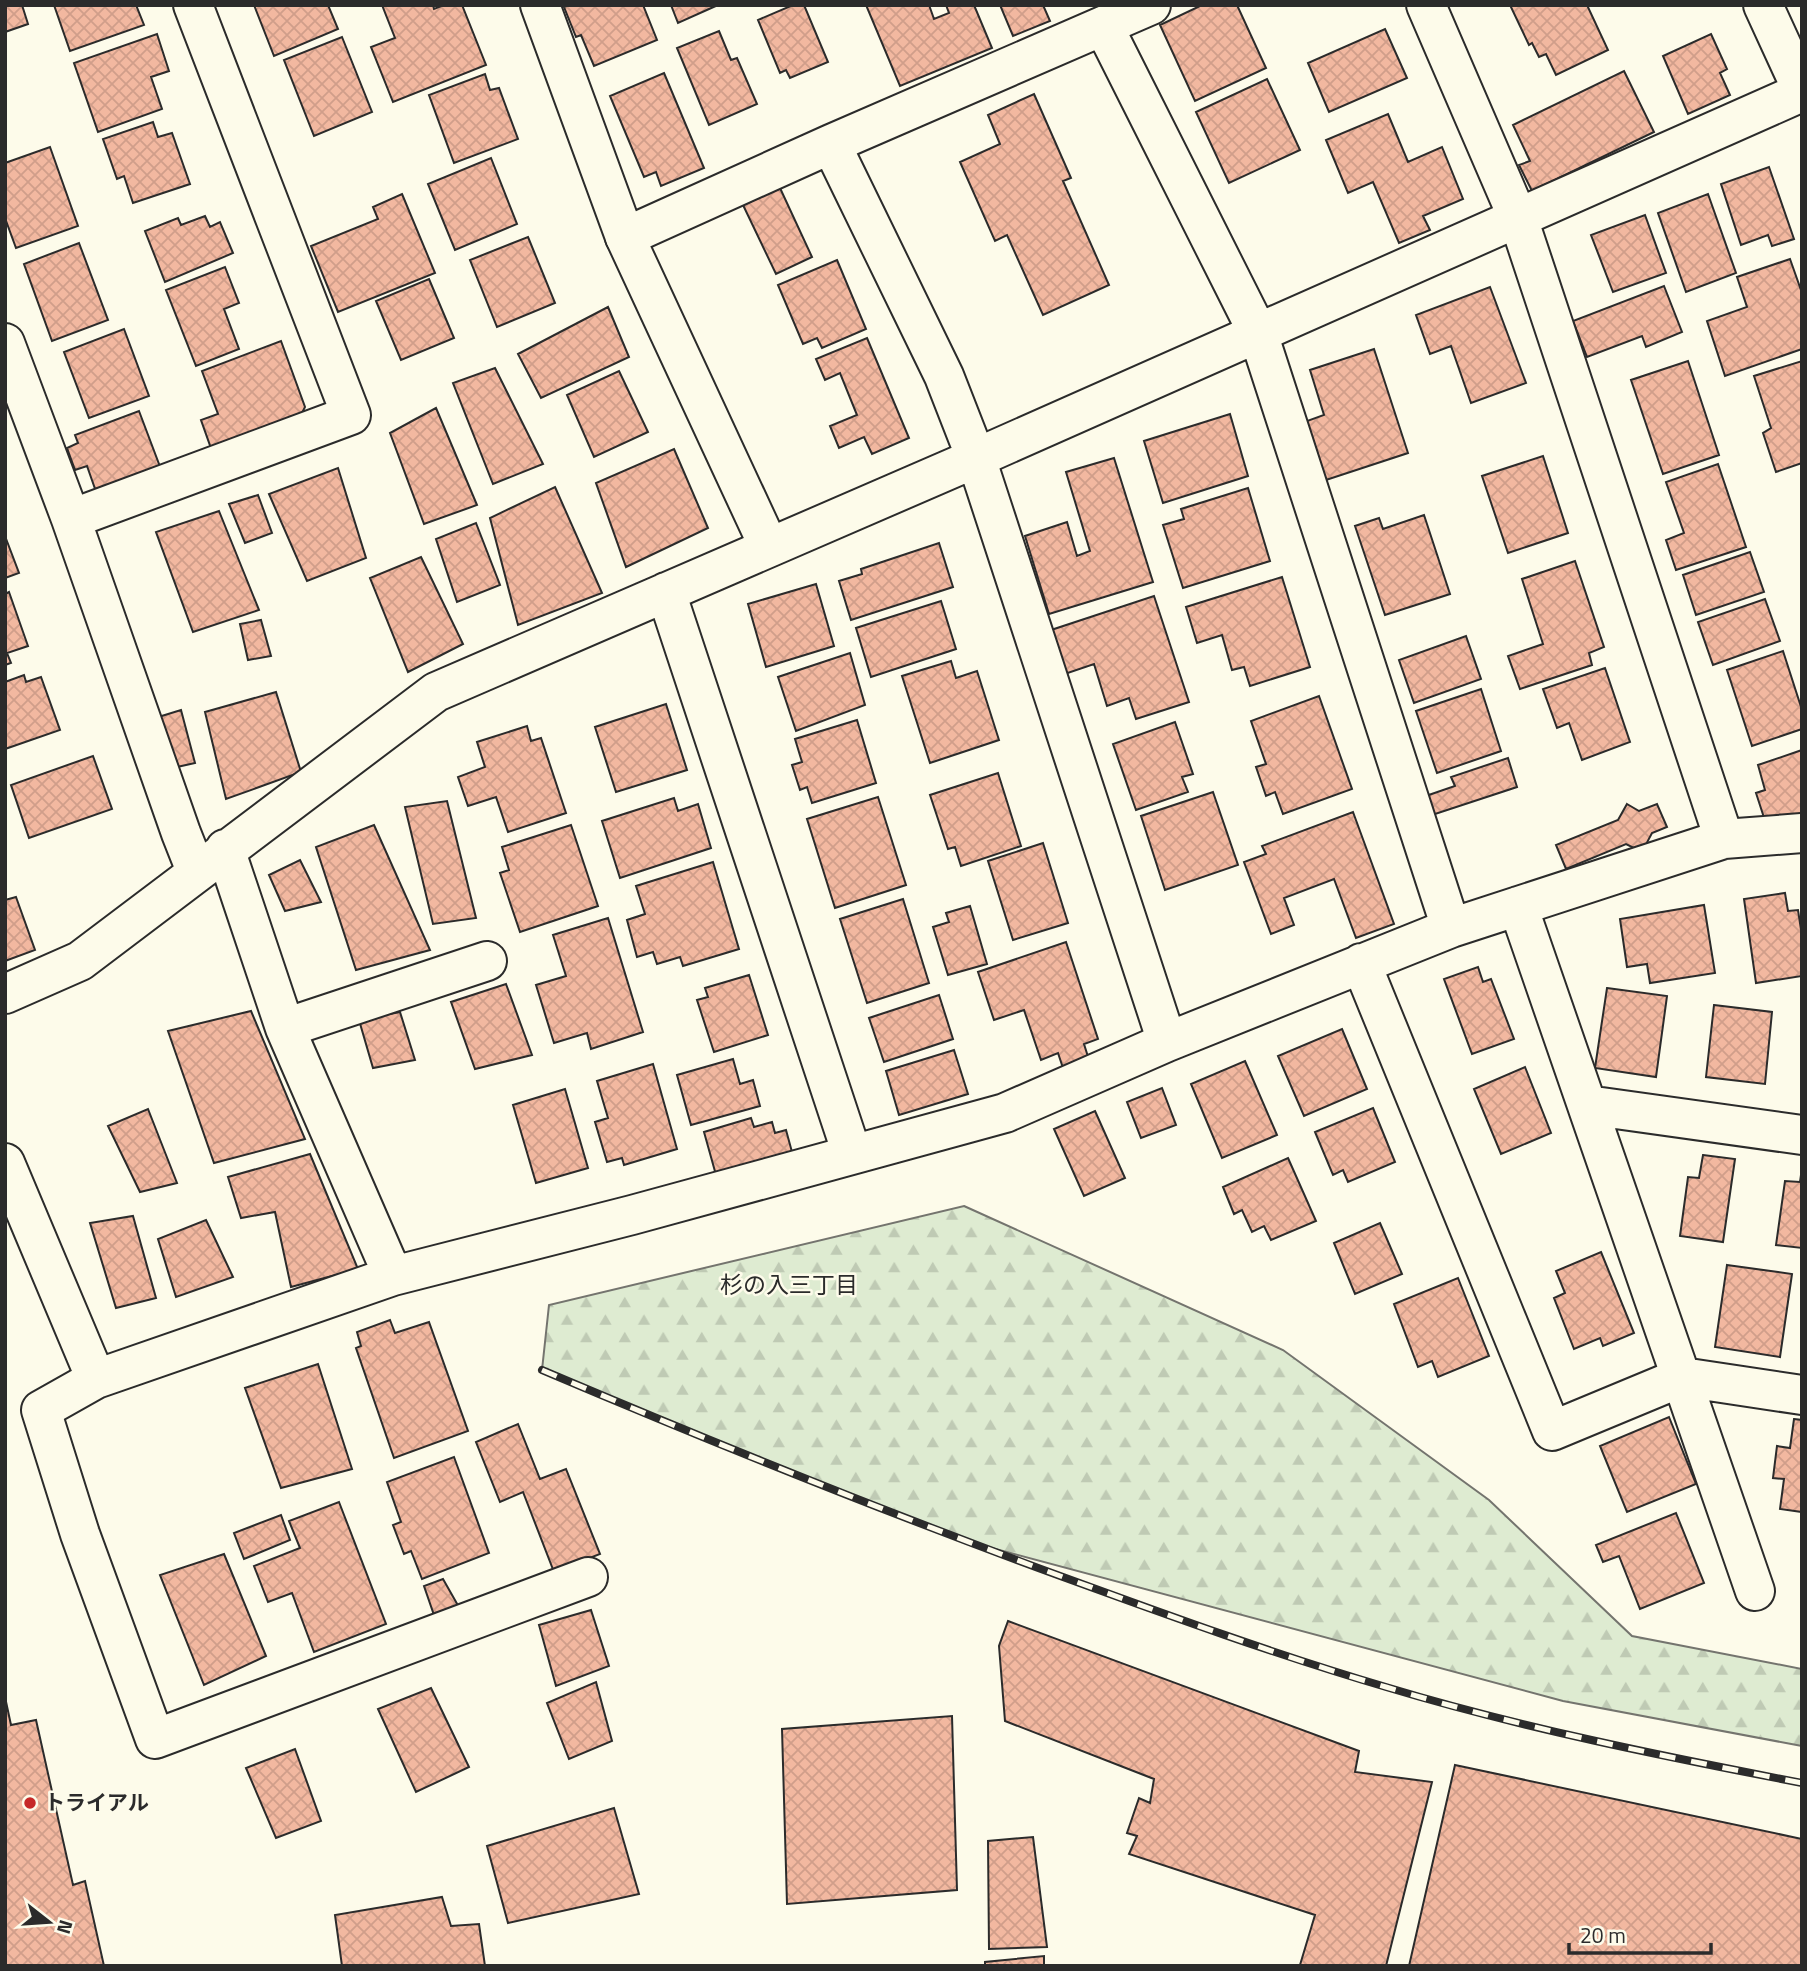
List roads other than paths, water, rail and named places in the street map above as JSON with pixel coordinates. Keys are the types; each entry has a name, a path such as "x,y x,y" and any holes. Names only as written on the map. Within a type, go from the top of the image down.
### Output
{"street":[{"path":"71,519 351,415 193,5"},
{"path":"540,5 625,237 769,547"},
{"path":"625,237 1151,5"},
{"path":"1426,5 1518,218 1724,839"},
{"path":"5,994 80,961 436,692 976,458 1802,91 1763,5"},
{"path":"1104,27 1258,333 1451,928"},
{"path":"831,144 944,376 976,458 1167,1042"},
{"path":"5,344 71,519 181,833 211,860 393,1276"},
{"path":"666,592 852,1154"},
{"path":"588,1577 155,1738 80,1534 41,1410 96,1379 393,1276 632,1215 1005,1113 1167,1042 1451,928 1724,839 1802,832"},
{"path":"1518,906 1755,1591"},
{"path":"285,1028 487,961"},
{"path":"1361,963 1552,1431 1682,1377 1802,1395"},
{"path":"1587,1105 1802,1135"},
{"path":"5,1163 96,1379"}],"railway":[{"path":"542,1370 736,1451 932,1528 1305,1662 1437,1702 1540,1728 1802,1783"}],"place":[{"name":"トライアル","path":"30,1803"}],"district":[{"name":"杉の入三丁目","path":"789,1285"}]}
